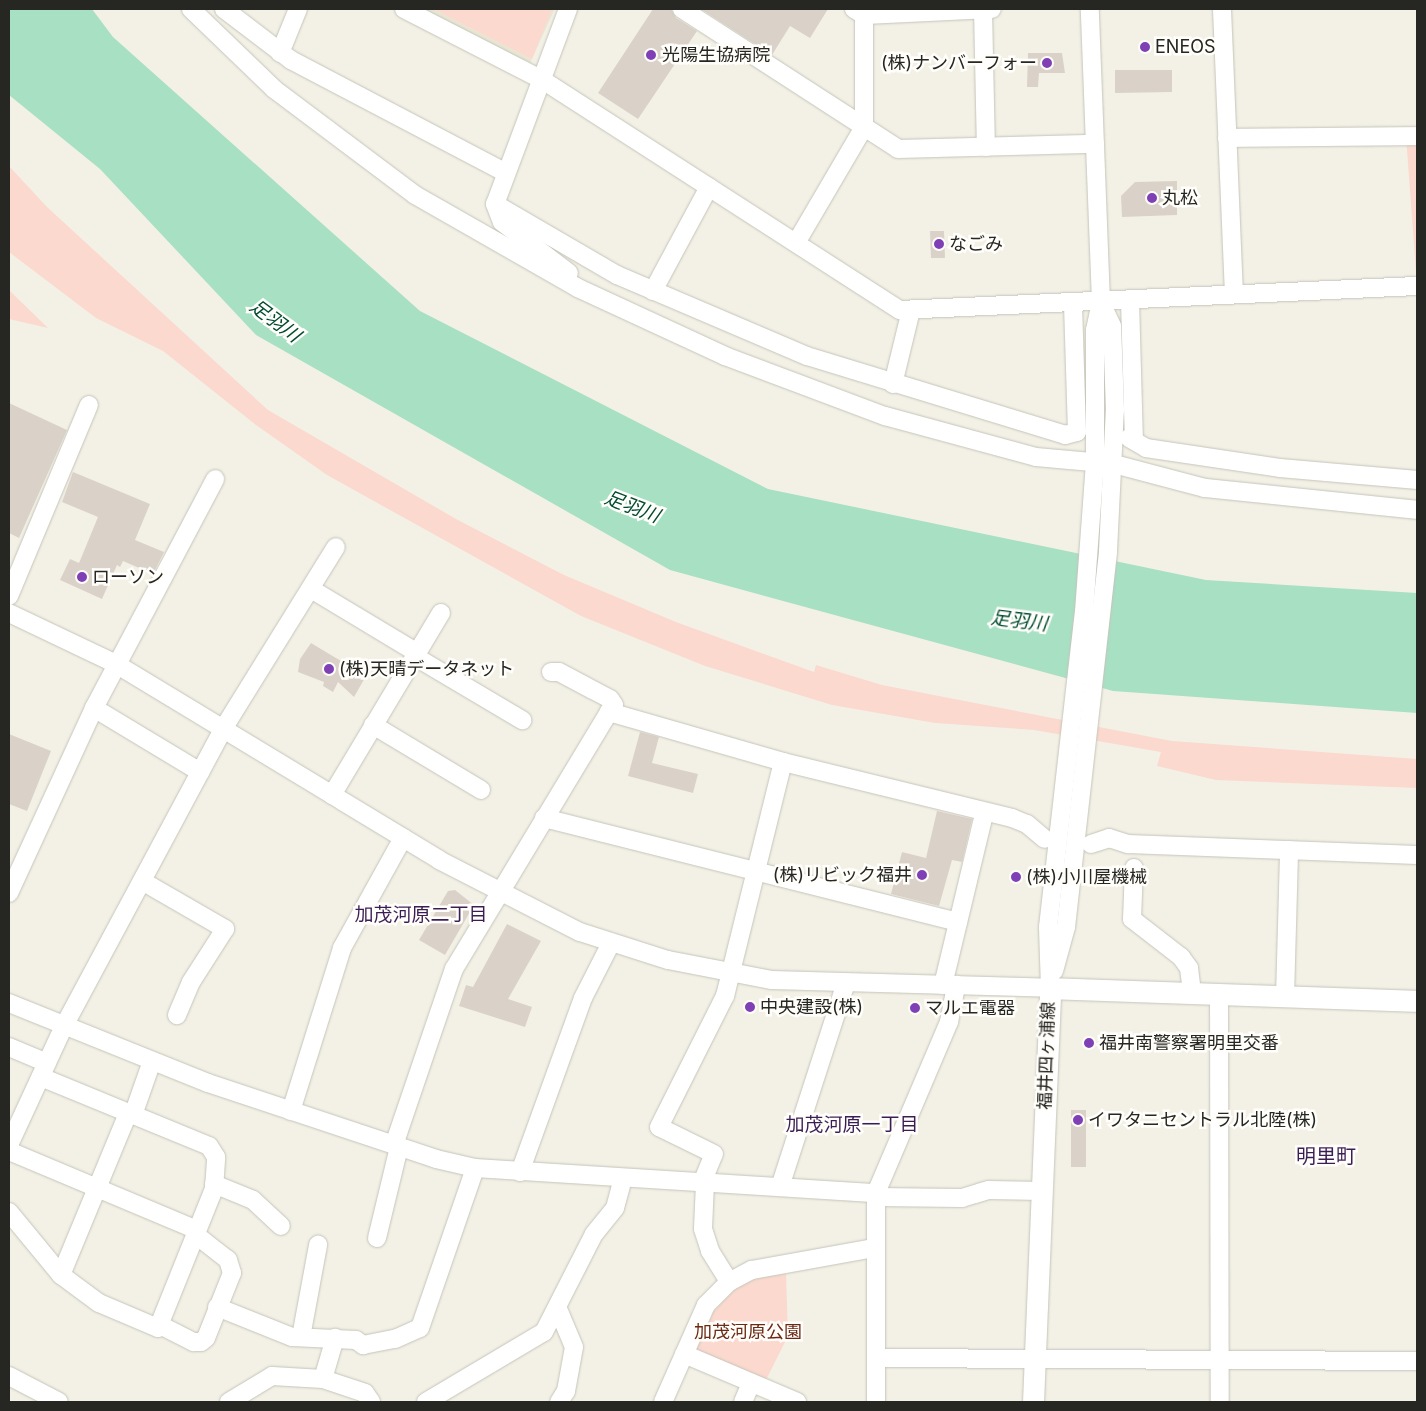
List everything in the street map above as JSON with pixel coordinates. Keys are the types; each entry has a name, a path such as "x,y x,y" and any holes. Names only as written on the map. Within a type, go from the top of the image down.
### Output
{"main road":[{"name":"福井四ヶ浦線","path":"1033,1402 1050,988 1417,1001"}],"street":[{"path":"224,9 264,43 280,53 504,172"},
{"path":"280,53 298,9"},
{"path":"404,9 541,79 900,310 1417,286"},
{"path":"568,9 504,172 494,204 502,222 572,275 578,288"},
{"path":"682,9 898,149 1095,144"},
{"path":"983,9 986,147"},
{"path":"796,243 864,127 860,11 992,9"},
{"path":"1050,988 1048,928 1095,466 1095,330 1101,302 1090,9"},
{"path":"1222,9 1234,294"},
{"path":"195,13 250,42 264,43"},
{"path":"195,13 274,89 415,195 578,288 725,356 885,416 1036,458 1114,468 1205,488 1417,510"},
{"path":"1228,138 1417,136"},
{"path":"653,291 709,187"},
{"path":"494,204 616,275 807,356 1049,433 1077,432 1073,303"},
{"path":"1130,300 1131,439 1146,448 1280,468 1417,480"},
{"path":"1050,988 1066,927 1081,807 1114,468 1112,326 1101,302"},
{"path":"893,384 911,310"},
{"path":"9,596 89,405"},
{"path":"11,885 116,664 215,479"},
{"path":"160,1325 194,1342 201,1342 232,1274 228,1260 196,1232 98,1186 10,1141 64,1026 223,729 336,547"},
{"path":"311,589 522,720"},
{"path":"9,613 116,664 404,838 498,892 550,920 612,943 731,974 846,983 1050,988"},
{"path":"332,795 441,613"},
{"path":"377,1238 397,1146 454,970 498,892 614,705 610,699 559,672 551,672"},
{"path":"94,708 200,772"},
{"path":"610,712 782,762 1027,824 1045,839"},
{"path":"373,725 481,790"},
{"path":"729,1282 710,1251 703,1229 704,1183 714,1154 659,1126 726,996 782,762"},
{"path":"876,1402 874,1248 876,1195 949,1022 950,985 958,922 984,814"},
{"path":"544,818 958,922"},
{"path":"291,1111 342,948 404,838"},
{"path":"1091,844 1109,838 1128,844 1417,855"},
{"path":"1285,996 1289,850"},
{"path":"1134,868 1132,919 1181,957 1189,968 1192,993"},
{"path":"142,881 225,929 191,982 177,1015"},
{"path":"520,1172 583,998 612,943"},
{"path":"780,1187 846,983"},
{"path":"1219,994 1220,1402"},
{"path":"9,1003 152,1061 291,1111 397,1146 475,1168 780,1187 876,1195 962,1198 989,1190 1042,1191"},
{"path":"9,1047 44,1070 130,1114 209,1146 216,1157 214,1184 158,1328 99,1303 61,1275 9,1212"},
{"path":"61,1275 152,1061"},
{"path":"217,1307 302,1337 335,1338 363,1344 395,1339 420,1328 475,1168"},
{"path":"426,1402 544,1332 558,1310 594,1234 615,1208 623,1178"},
{"path":"214,1184 253,1200 281,1226"},
{"path":"302,1337 318,1245"},
{"path":"663,1402 706,1305 729,1282 752,1270 874,1248"},
{"path":"558,1310 574,1347 566,1391 559,1402"},
{"path":"323,1379 335,1338"},
{"path":"684,1354 797,1402"},
{"path":"876,1358 1417,1361"},
{"path":"9,1376 60,1402"},
{"path":"228,1402 272,1376 323,1379 365,1393 371,1402"},
{"path":"743,1402 751,1383"}],"shaded area":[{"path":"423,9 555,9 530,63"}],"green space":[{"path":"433,9 552,9 532,59"},
{"path":"1406,136 1417,136 1417,286"},
{"path":"9,166 47,207 268,410 456,519 564,575 676,622 814,672 816,665 882,685 1172,741 1417,759 1417,788 1216,780 1157,766 1161,752 1034,730 935,723 832,705 705,666 581,616 327,475 256,425 163,351 96,318 9,252"},
{"path":"9,290 48,328 9,319"},
{"name":"加茂河原公園","path":"786,1274 788,1336 764,1384 695,1351 714,1311 738,1286 761,1277"}],"water":[{"name":"足羽川","path":"9,9 92,9 113,37 420,311 768,489 1206,580 1417,593 1417,713 1113,691 670,570 256,335 100,169 9,95"}],"building":[{"path":"653,9 671,9 676,18 697,31 638,119 598,93"},
{"path":"701,9 828,9 810,38 790,26 772,55"},
{"path":"1028,53 1062,53 1065,73 1039,73 1038,87 1027,87"},
{"path":"1115,70 1172,70 1172,92 1115,93"},
{"path":"1177,181 1177,215 1122,217 1121,196 1135,182"},
{"path":"930,231 944,231 945,258 931,258"},
{"path":"9,403 67,430 19,538 9,533"},
{"path":"73,472 150,504 135,540 164,552 153,574 123,561 120,567 117,565 102,599 60,580 70,559 79,563 98,517 62,502"},
{"path":"311,643 366,676 354,697 338,682 333,692 323,686 324,682 298,672 300,659"},
{"path":"640,732 659,737 652,763 698,774 693,793 628,776"},
{"path":"9,734 51,751 27,811 9,804"},
{"path":"937,811 972,819 962,862 952,860 939,906 891,894 902,852 926,858"},
{"path":"455,890 474,905 445,955 419,940 448,891"},
{"path":"507,924 541,941 508,999 532,1007 525,1027 459,1006 466,985 473,987"},
{"path":"1071,1110 1086,1110 1086,1167 1071,1167"}],"place":[{"name":"ENEOS","path":"1145,47"},
{"name":"光陽生協病院","path":"651,55"},
{"name":"(株)ナンバーフォー","path":"1047,63"},
{"name":"丸松","path":"1152,198"},
{"name":"なごみ","path":"939,244"},
{"name":"ローソン","path":"82,577"},
{"name":"(株)天晴データネット","path":"329,669"},
{"name":"(株)リビック福井","path":"922,875"},
{"name":"(株)小川屋機械","path":"1016,877"},
{"name":"中央建設(株)","path":"750,1007"},
{"name":"マルエ電器","path":"915,1008"},
{"name":"福井南警察署明里交番","path":"1089,1043"},
{"name":"イワタニセントラル北陸(株)","path":"1078,1120"}],"district":[{"name":"加茂河原二丁目","path":"421,915"},
{"name":"加茂河原一丁目","path":"852,1125"},
{"name":"明里町","path":"1326,1156"}]}
